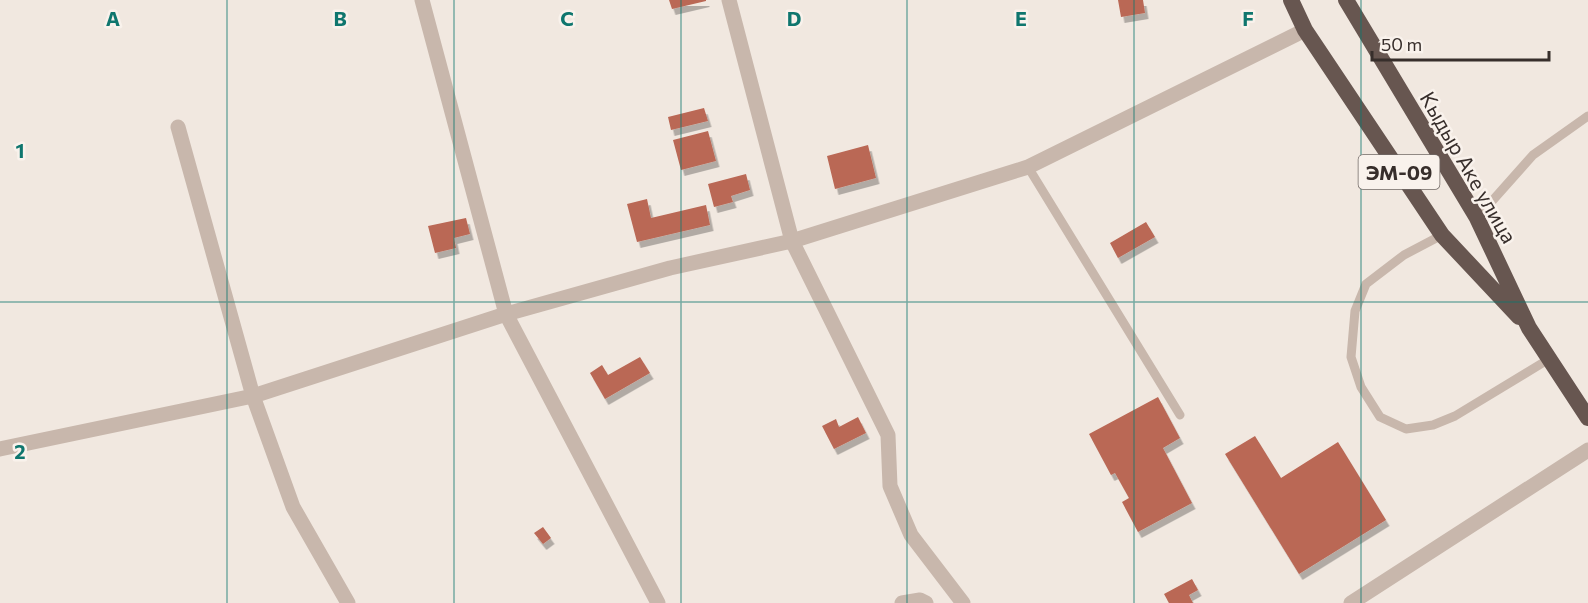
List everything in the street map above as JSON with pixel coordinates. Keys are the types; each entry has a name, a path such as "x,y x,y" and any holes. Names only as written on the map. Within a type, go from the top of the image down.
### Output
{"highway":[{"name":"Кыдыр Аке улица","path":"1291,0 1305,30 1442,235 1529,328"},
{"name":"Кыдыр Аке улица","path":"1346,0 1477,218 1529,328 1588,418"}],"street":[{"path":"422,0 506,314 658,603"},
{"path":"729,0 792,241 888,435 890,486 911,535 963,603"},
{"path":"0,449 253,396 506,314 670,268 792,241 1028,167 1305,30"},
{"path":"178,127 253,396 293,507 348,603"},
{"path":"1351,603 1588,450"},
{"path":"902,603 920,600 926,603"}],"lane":[{"path":"1477,218 1533,155 1588,116"},
{"path":"1028,167 1180,416"},
{"path":"1442,235 1404,255 1365,284 1355,311 1351,357 1361,387 1380,417 1406,429 1434,425 1455,416 1550,359"}],"building":[{"path":"669,0 706,0 706,1 672,9"},
{"path":"1118,0 1143,0 1145,13 1121,17"},
{"path":"704,108 708,121 671,130 668,117"},
{"path":"708,131 716,161 681,170 673,140"},
{"path":"868,145 876,178 835,189 827,156"},
{"path":"746,174 750,190 731,196 733,202 714,207 708,184"},
{"path":"647,199 651,218 706,205 710,225 637,242 627,204"},
{"path":"466,218 470,234 454,238 456,248 435,253 428,226"},
{"path":"1146,222 1155,237 1118,258 1110,243"},
{"path":"640,357 650,373 605,399 590,373 602,365 608,375"},
{"path":"1158,397 1180,438 1163,448 1192,503 1138,532 1122,502 1129,498 1115,473 1111,475 1089,434"},
{"path":"858,417 866,433 834,449 822,426 836,419 839,427"},
{"path":"1255,436 1281,478 1338,442 1386,520 1299,574 1225,454"},
{"path":"543,527 551,538 543,544 534,533"},
{"path":"1192,579 1198,590 1189,595 1193,603 1169,603 1164,594"}]}
